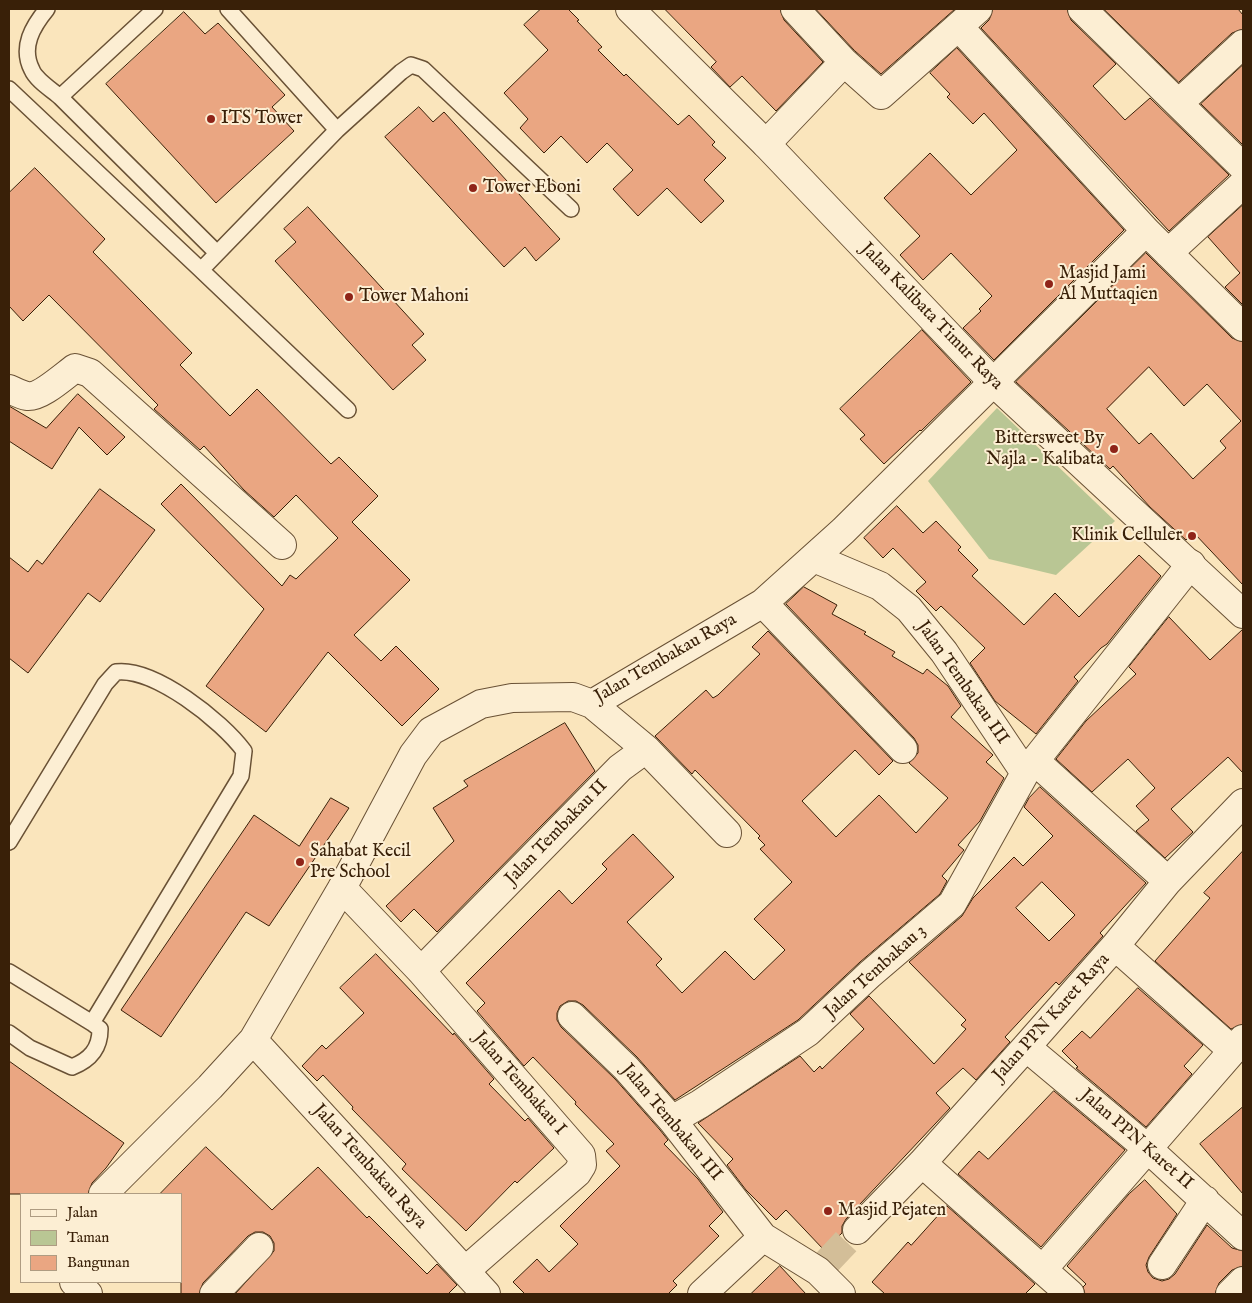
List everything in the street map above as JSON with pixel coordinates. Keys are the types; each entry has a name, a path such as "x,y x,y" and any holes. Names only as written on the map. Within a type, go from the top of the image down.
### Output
{"street":[{"name":"Jalan Kalibata Timur Raya","path":"630,9 766,144 992,381 1103,486 1241,607"},
{"path":"794,9 844,62 882,95 969,18 1146,231 1243,327"},
{"path":"1082,9 1243,167"},
{"path":"1180,104 1243,44"},
{"path":"766,144 844,62"},
{"path":"1168,253 1243,184"},
{"name":"Jalan Tembakau Raya","path":"104,1193 210,1087 253,1040 342,888 413,756 431,731 481,704 512,698 573,698 592,704 763,603 814,558 1146,231"},
{"path":"9,389 28,396 41,394 56,380 75,368 90,373 282,545"},
{"name":"Jalan Tembakau III","path":"814,558 880,586 909,609 944,652 1030,767 1168,881"},
{"name":"Jalan Tembakau 3","path":"672,1120 700,1104 808,1032 870,974 952,904 1030,767 1191,564"},
{"path":"763,603 903,749"},
{"path":"592,704 646,749 727,833"},
{"name":"Jalan Tembakau II","path":"421,971 620,768 646,749"},
{"name":"Jalan PPN Karet Raya","path":"857,1230 922,1163 1026,1047 1115,946 1168,881 1243,803"},
{"name":"Jalan Tembakau I","path":"342,888 421,971 581,1155 582,1165 577,1173 464,1271"},
{"path":"1043,1269 1238,1044 1115,946"},
{"name":"Jalan Tembakau III","path":"572,1016 626,1068 672,1120 764,1237 822,1266 841,1294"},
{"name":"Jalan Tembakau Raya","path":"253,1040 486,1294"},
{"name":"Jalan PPN Karet II","path":"1026,1047 1147,1148 1243,1236"},
{"path":"922,1163 1070,1294"},
{"path":"1162,1265 1205,1200"},
{"path":"702,1294 764,1237"},
{"path":"214,1294 259,1247"},
{"path":"1230,1294 1243,1281"},
{"path":"75,1283 88,1294"}],"lane":[{"path":"47,9 34,25 27,46 32,71 217,253"},
{"path":"60,97 155,9"},
{"path":"228,9 337,130"},
{"path":"201,270 337,130 411,65 423,69 571,209"},
{"path":"9,89 348,410"},
{"path":"9,842 105,684 116,672 127,670 151,678 192,703 235,739 244,751 241,776 92,1022"},
{"path":"9,972 92,1022 100,1029 100,1042 86,1062 72,1067 30,1048 9,1033"}],"green space":[{"path":"997,408 1115,521 1056,575 989,559 928,481"}],"building":[{"path":"541,9 568,9 602,47 598,50 624,76 626,74 678,125 689,115 715,142 712,145 726,158 704,180 724,201 701,223 667,188 638,216 613,189 633,170 607,143 587,163 561,136 544,153 520,128 528,119 504,93 548,50 524,25"},
{"path":"665,9 780,9 784,20 823,62 776,111 742,76 730,87 711,67 716,62"},
{"path":"816,9 955,9 881,74 855,51"},
{"path":"993,9 1067,9 1071,20 1116,64 1093,86 1125,120 1150,98 1229,175 1169,231 981,28 989,20"},
{"path":"1104,9 1238,9 1243,15 1243,29 1232,33 1179,82"},
{"name":"ITS Tower","path":"184,12 205,34 218,23 285,95 272,107 294,131 216,203 106,84"},
{"path":"957,48 1124,230 994,360 963,328 981,311 979,309 992,296 951,253 923,280 900,255 920,236 884,198 930,153 971,195 1017,150 984,113 973,124 947,97 950,94 930,73"},
{"path":"1243,65 1243,145 1201,104"},
{"name":"Tower Eboni","path":"419,107 433,122 444,112 560,239 536,261 525,247 504,267 385,137"},
{"path":"35,168 105,239 93,252 192,353 180,365 230,416 257,389 331,464 339,457 378,496 352,522 410,580 354,635 381,661 396,646 439,689 402,726 328,652 266,732 206,686 264,609 161,504 181,484 282,586 290,575 296,579 338,538 296,495 274,517 244,490 204,446 200,450 154,409 158,405 49,295 23,321 9,306 9,193"},
{"path":"1243,205 1243,305 1225,287 1240,273 1208,237"},
{"name":"Tower Mahoni","path":"308,207 424,334 412,345 426,360 393,390 275,261 296,242 284,229"},
{"path":"1146,253 1232,338 1243,342 1243,585 1194,533 1186,540 1150,507 1113,466 1110,469 1016,382","holes":["1149,367 1184,406 1207,384 1241,421 1220,441 1226,448 1193,479 1151,433 1139,444 1107,409"]},
{"path":"922,330 971,382 884,464 860,439 865,435 840,409"},
{"path":"78,394 125,437 107,455 79,427 52,469 9,441 9,406 46,428"},
{"path":"100,489 155,530 100,602 88,593 28,673 9,658 9,557 28,572 37,560 42,564"},
{"path":"897,506 923,533 936,521 961,547 958,550 978,570 972,576 1024,625 1055,593 1079,617 1139,555 1161,576 1107,644 1074,677 1078,681 1036,734 995,701 970,663 985,648 941,606 936,611 916,591 926,582 893,548 883,558 864,538"},
{"path":"804,587 837,605 832,614 866,632 864,634 895,652 892,656 923,674 927,669 948,686 961,706 951,717 993,755 986,762 1004,778 980,821 958,845 964,850 942,876 947,881 940,894 860,962 798,1020 675,1100 637,1057 583,1005 576,1001 568,1001 560,1006 557,1020 561,1027 615,1079 660,1130 668,1140 664,1144 698,1179 723,1212 709,1226 719,1236 673,1281 677,1285 668,1294 525,1294 513,1282 537,1259 549,1272 578,1244 560,1226 620,1166 606,1151 614,1144 575,1104 576,1102 533,1057 524,1066 477,1011 485,1003 466,983 559,890 572,904 607,869 602,864 633,834 674,877 627,922 662,959 656,965 682,993 725,951 754,980 785,950 754,919 792,882 760,849 765,845 758,838 760,836 695,770 692,774 655,736 706,690 713,698 718,695 760,654 752,647 768,631 893,761 879,775 855,750 802,801 836,837 879,795 916,833 948,798 909,763 918,753 918,745 914,738 786,604"},
{"path":"1169,617 1210,660 1243,629 1243,773 1228,757 1171,809 1193,832 1165,858 1136,831 1149,820 1136,806 1155,788 1128,759 1092,792 1056,759 1086,721 1136,674 1129,667"},
{"path":"565,723 595,771 437,932 414,909 401,922 386,906 454,841 433,808 468,786 464,781"},
{"path":"1040,787 1146,883 1100,933 1103,936 1070,973 1059,985 1056,982 1005,1037 1010,1042 976,1080 963,1068 936,1093 950,1108 846,1219 842,1226 842,1233 824,1250 786,1210 776,1220 746,1190 727,1165 733,1159 698,1123 800,1056 814,1072 820,1066 822,1069 864,1029 850,1014 869,996 934,1064 966,1029 961,1025 966,1020 909,962 962,916 973,898 1014,857 1023,866 1053,836 1024,807 1029,798","holes":["1042,882 1075,915 1049,941 1016,908"]},
{"path":"331,798 349,808 269,926 246,912 161,1037 121,1010 254,815 299,846"},
{"path":"1243,851 1243,1024 1231,1029 1155,961 1210,898 1204,893"},
{"path":"376,954 453,1035 454,1033 494,1079 489,1084 525,1121 528,1118 554,1148 517,1183 515,1181 466,1231 402,1169 406,1164 352,1109 353,1107 323,1075 317,1081 302,1066 322,1045 326,1049 364,1013 340,988"},
{"path":"1138,988 1203,1045 1184,1066 1192,1074 1146,1127 1076,1068 1078,1067 1062,1051 1082,1031 1090,1038"},
{"path":"9,1061 124,1143 106,1168 92,1183 88,1193 9,1194"},
{"path":"1054,1091 1125,1150 1041,1247 958,1174 979,1151 988,1159"},
{"path":"1243,1107 1243,1194 1200,1144"},
{"path":"206,1147 272,1210 318,1167 367,1218 369,1216 427,1274 437,1264 457,1285 448,1294 235,1294 274,1251 274,1243 270,1236 263,1232 255,1232 248,1236 203,1283 199,1294 181,1294 182,1193 161,1193"},
{"path":"1145,1180 1177,1214 1149,1257 1146,1265 1148,1272 1153,1278 1162,1281 1169,1279 1175,1274 1207,1225 1232,1248 1243,1251 1243,1266 1232,1270 1219,1283 1215,1294 1085,1294 1083,1287 1086,1284 1067,1266 1129,1194"},
{"path":"947,1206 1035,1284 1025,1294 885,1294 872,1282 908,1242 911,1245"},
{"path":"780,1266 806,1294 751,1294"}],"tunnel":[{"path":"827,1262 857,1230"}],"place":[{"name":"ITS Tower","path":"211,119"},
{"name":"Tower Eboni","path":"473,188"},
{"name":"Masjid Jami Al Muttaqien","path":"1049,284"},
{"name":"Tower Mahoni","path":"349,297"},
{"name":"Bittersweet By Najla - Kalibata","path":"1114,449"},
{"name":"Klinik Celluler","path":"1192,536"},
{"name":"Sahabat Kecil Pre School","path":"300,862"},
{"name":"Masjid Pejaten","path":"828,1211"}]}
